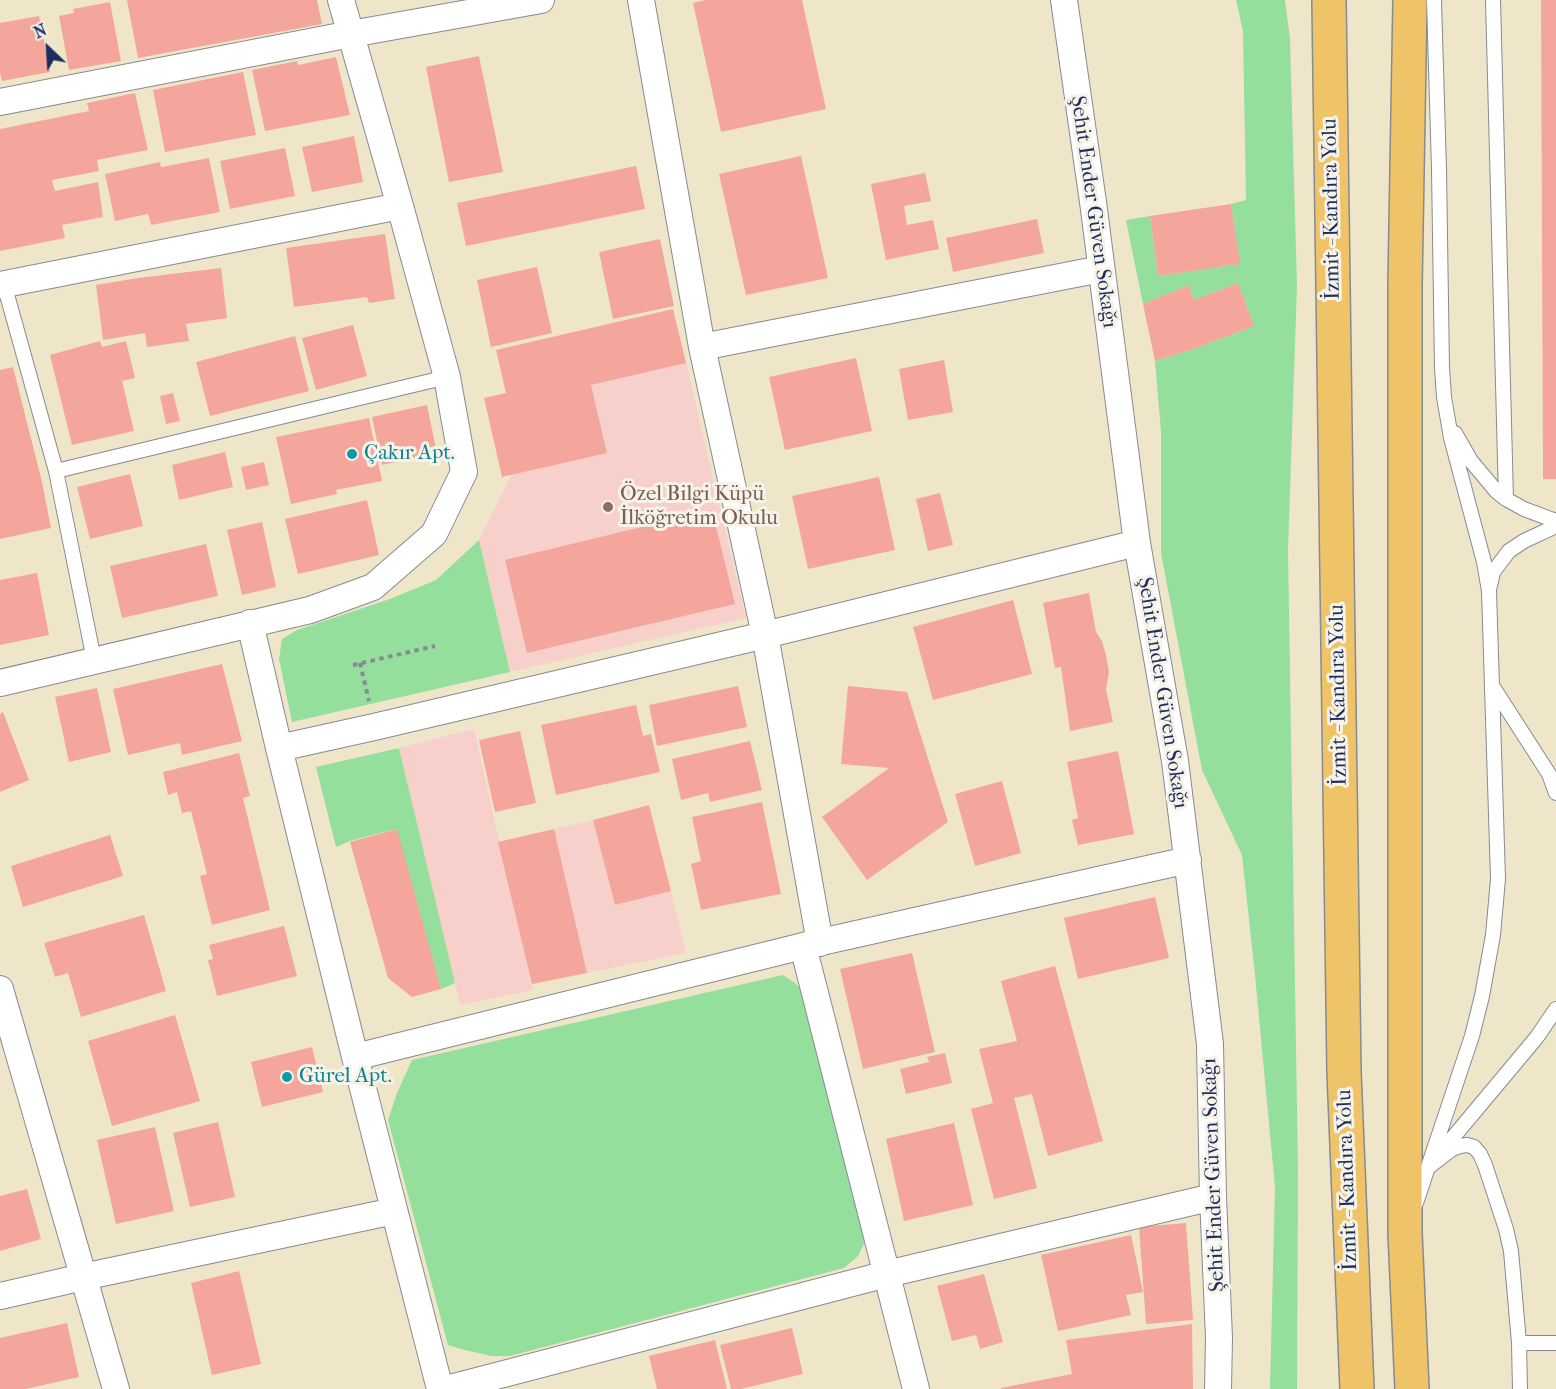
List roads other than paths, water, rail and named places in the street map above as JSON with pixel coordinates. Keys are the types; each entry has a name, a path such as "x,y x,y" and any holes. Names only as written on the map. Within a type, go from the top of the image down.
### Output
{"highway":[{"name":"İzmit - Kandıra Yolu","path":"1329,0 1344,1072 1357,1389"},
{"path":"1410,0 1405,285 1405,1233 1412,1389"}],"street":[{"path":"0,683 310,610 373,587 434,534 464,472 447,377 341,0"},
{"path":"0,102 541,0"},
{"path":"641,0 702,347 765,635 812,945 887,1274 916,1389"},
{"name":"Şehit Ender Güven Sokağı","path":"1064,0 1137,543 1175,761 1210,1044 1219,1338 1218,1389"},
{"path":"2,285 400,206"},
{"path":"702,347 1101,269"},
{"path":"279,748 765,635 1137,543"},
{"path":"250,623 355,1057 440,1389"},
{"path":"355,1057 812,945 1188,860"},
{"path":"0,989 117,1389"},
{"path":"446,1389 887,1274 1213,1197"},
{"path":"0,1296 394,1211"}],"lane":[{"path":"1405,1233 1473,1036 1495,921 1498,879 1489,591 1484,562 1451,438 1444,397 1434,0"},
{"path":"1493,0 1506,499"},
{"path":"2,285 56,471 94,660"},
{"path":"56,471 447,377"},
{"path":"1444,397 1458,441 1481,475 1506,499 1556,523"},
{"path":"1489,591 1493,572 1506,555 1518,544 1556,523"},
{"path":"1492,686 1548,774 1556,793"},
{"path":"1429,1166 1556,1010"},
{"path":"1429,1166 1452,1149 1467,1144 1474,1147 1480,1154 1511,1251 1519,1343 1520,1389"},
{"path":"1519,1343 1556,1343"}],"place":[{"name":"Çakır Apt.","path":"352,454"},
{"name":"Özel Bilgi Küpü İlköğretim Okulu","path":"608,507"},
{"name":"Gürel Apt.","path":"287,1077"}]}
